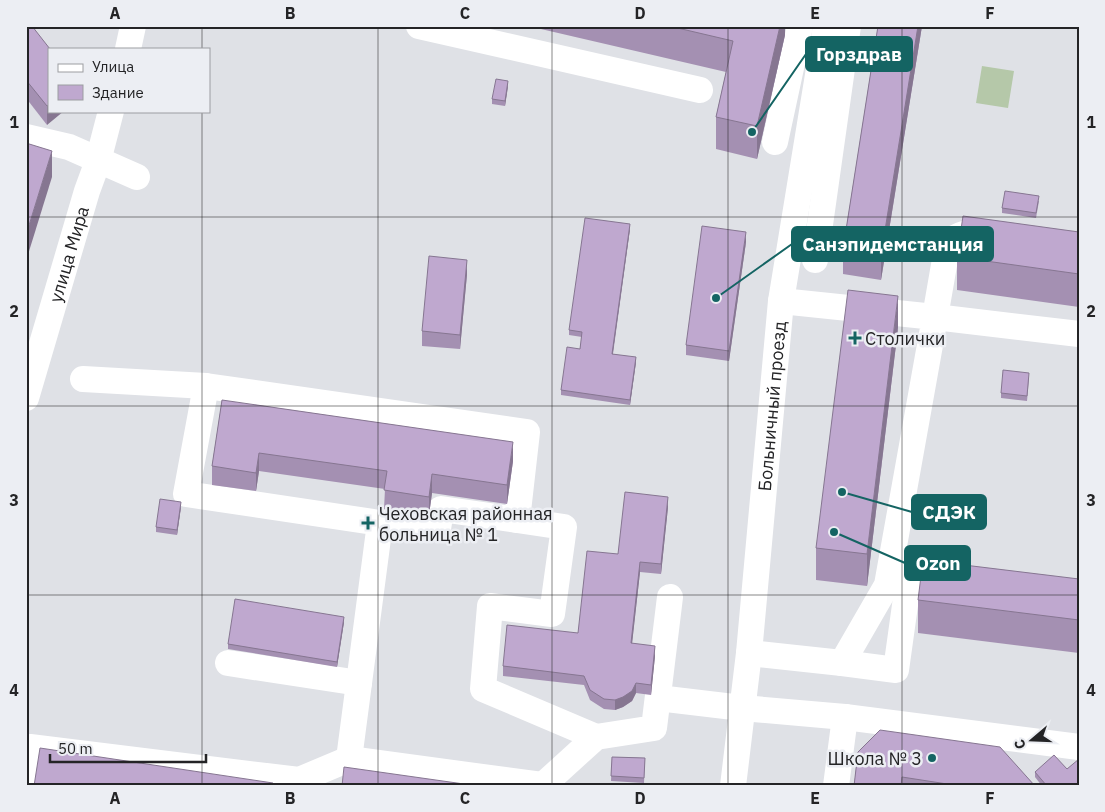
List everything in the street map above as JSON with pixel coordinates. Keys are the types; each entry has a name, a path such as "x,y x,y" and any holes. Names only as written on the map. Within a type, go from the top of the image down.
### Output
{"street":[{"path":"128,48 134,26"},
{"path":"419,26 700,90"},
{"path":"775,142 800,26"},
{"name":"Больничный проезд","path":"733,786 749,653 781,301 826,26"},
{"path":"815,260 848,26"},
{"name":"улица Мира","path":"26,398 87,191 98,161 111,112"},
{"path":"26,137 69,148 136,177"},
{"path":"842,663 887,585 948,242 958,235 974,231 1020,238"},
{"path":"781,301 1079,334"},
{"path":"83,379 206,386 527,432 517,520"},
{"path":"206,386 186,494 380,523 438,529 441,509 564,527 552,614 490,606 483,689 596,737 654,728 670,597"},
{"path":"349,759 380,523"},
{"path":"749,653 896,670 911,562 980,572"},
{"path":"228,663 359,683"},
{"path":"658,698 845,717 920,738 1079,747"},
{"path":"836,786 845,717"},
{"path":"26,776 30,747 299,780 349,759 542,786 596,737"}],"green space":[{"path":"982,66 1014,71 1008,108 976,103"}],"building":[{"path":"26,26 32,26 49,48 48,106 26,80"},
{"path":"669,26 780,26 757,126 716,117 733,41"},
{"path":"878,26 918,26 881,255 843,249"},
{"path":"496,79 508,81 505,101 492,99"},
{"path":"26,143 52,151 26,235"},
{"path":"1005,191 1039,196 1036,213 1002,208"},
{"path":"963,216 1079,232 1079,274 957,257"},
{"path":"585,218 630,224 612,354 636,357 630,400 561,390 567,347 580,349 582,332 569,330"},
{"path":"702,226 746,232 729,351 686,345"},
{"path":"429,256 467,260 460,335 422,331"},
{"path":"848,290 898,296 867,554 816,548"},
{"path":"1003,370 1029,373 1027,396 1001,393"},
{"path":"222,400 513,442 507,485 432,474 429,497 384,490 387,471 259,453 256,473 212,466"},
{"path":"625,492 668,497 661,564 640,562 631,643 655,646 651,685 636,683 632,691 623,697 615,700 604,699 590,690 584,676 503,666 507,625 578,633 587,551 618,554"},
{"path":"160,499 181,502 177,530 156,527"},
{"path":"923,560 1079,579 1079,620 918,600"},
{"path":"235,599 344,617 337,662 228,644"},
{"path":"880,730 1000,747 1035,786 960,786 902,777 901,786 854,786 858,752"},
{"path":"40,748 273,783 273,786 34,786"},
{"path":"1054,755 1067,769 1079,759 1079,786 1047,786 1035,772"},
{"path":"612,757 645,758 644,778 611,776"},
{"path":"344,767 478,786 342,786"}],"place":[{"name":"Горздрав","path":"752,132"},
{"name":"Санэпидемстанция","path":"716,298"},
{"name":"Столички","path":"855,338"},
{"name":"СДЭК","path":"842,492"},
{"name":"Чеховская районная больница № 1","path":"368,523"},
{"name":"Ozon","path":"834,532"},
{"name":"Школа № 3","path":"932,758"}]}
